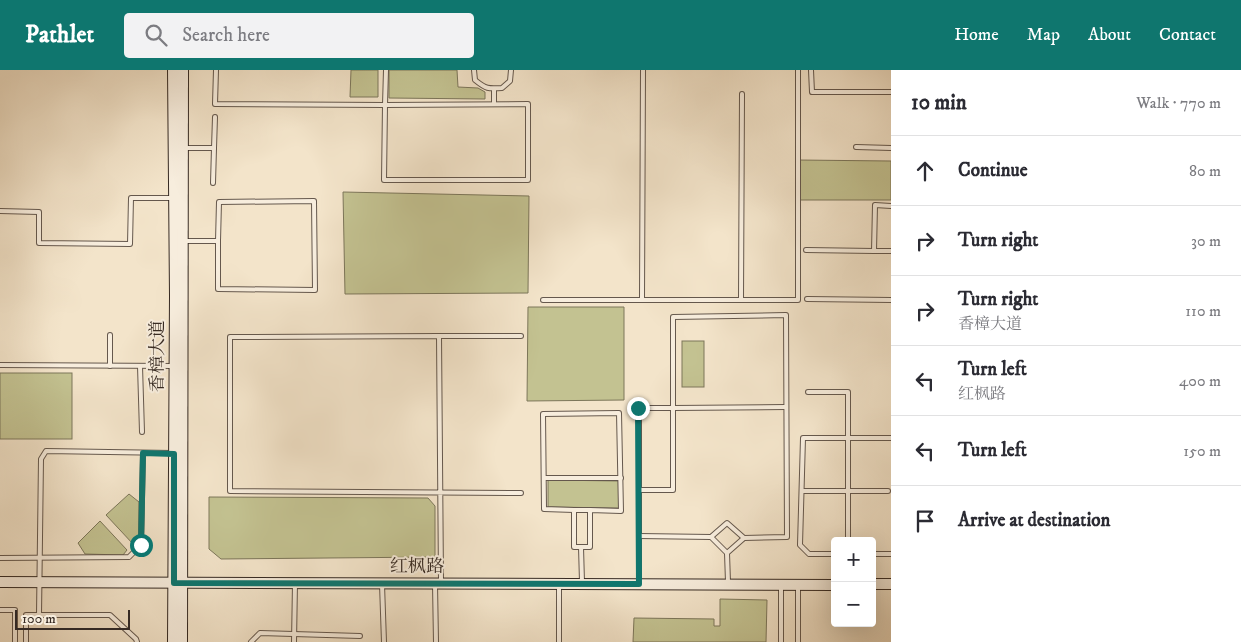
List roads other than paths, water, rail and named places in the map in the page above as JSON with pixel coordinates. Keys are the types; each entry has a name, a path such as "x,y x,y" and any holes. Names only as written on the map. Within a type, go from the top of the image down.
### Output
{"main road":[{"name":"香樟大道","path":"173,70 174,454 182,642"},
{"name":"香樟大道","path":"174,642 178,583 182,70"},
{"name":"红枫路","path":"0,582 831,585"},
{"path":"876,584 891,584"}],"lane":[{"path":"216,70 215,104 385,104 528,104 528,180 384,180 385,104 386,70"},
{"path":"474,70 475,80 485,88 494,89 502,88 510,81 511,70"},
{"path":"642,299 643,70"},
{"path":"543,300 798,300 798,70"},
{"path":"812,70 812,92 891,92"},
{"path":"494,89 494,104"},
{"path":"740,300 742,94"},
{"path":"214,117 214,183"},
{"path":"856,147 891,148"},
{"path":"182,148 214,148"},
{"path":"0,211 39,212 39,243 130,244 130,198 174,198"},
{"path":"219,202 314,202 315,290 218,289 218,241 219,202"},
{"path":"874,251 875,205 891,206"},
{"path":"182,241 218,241"},
{"path":"806,250 891,251"},
{"path":"807,299 891,300"},
{"path":"639,490 673,490 673,317 786,315 787,536 744,538 727,553"},
{"path":"110,335 110,366"},
{"path":"436,642 440,492 439,336"},
{"path":"520,493 230,490 230,337 521,336"},
{"path":"0,365 174,366"},
{"path":"140,366 142,432"},
{"path":"808,392 848,392 848,537"},
{"path":"639,584 638,408 786,407"},
{"path":"619,413 621,511 544,509 544,478 543,414 619,413"},
{"path":"831,554 809,554 800,545 803,438 891,438"},
{"path":"39,615 41,459 46,451 174,454"},
{"path":"0,558 129,557 141,545 143,453"},
{"path":"544,478 621,478"},
{"path":"802,491 888,491"},
{"path":"574,510 574,547 590,547 590,510"},
{"path":"639,536 711,537 727,523 744,538"},
{"path":"711,537 727,553 728,585"},
{"path":"581,547 582,584"},
{"path":"876,554 891,554"},
{"path":"294,642 295,583"},
{"path":"382,584 384,642"},
{"path":"559,584 559,642"},
{"path":"781,642 782,585"},
{"path":"798,585 798,642"},
{"path":"0,610 15,610 15,642"},
{"path":"26,642 26,615 110,615 136,639 136,642"},
{"path":"251,642 260,633 360,636"}]}
